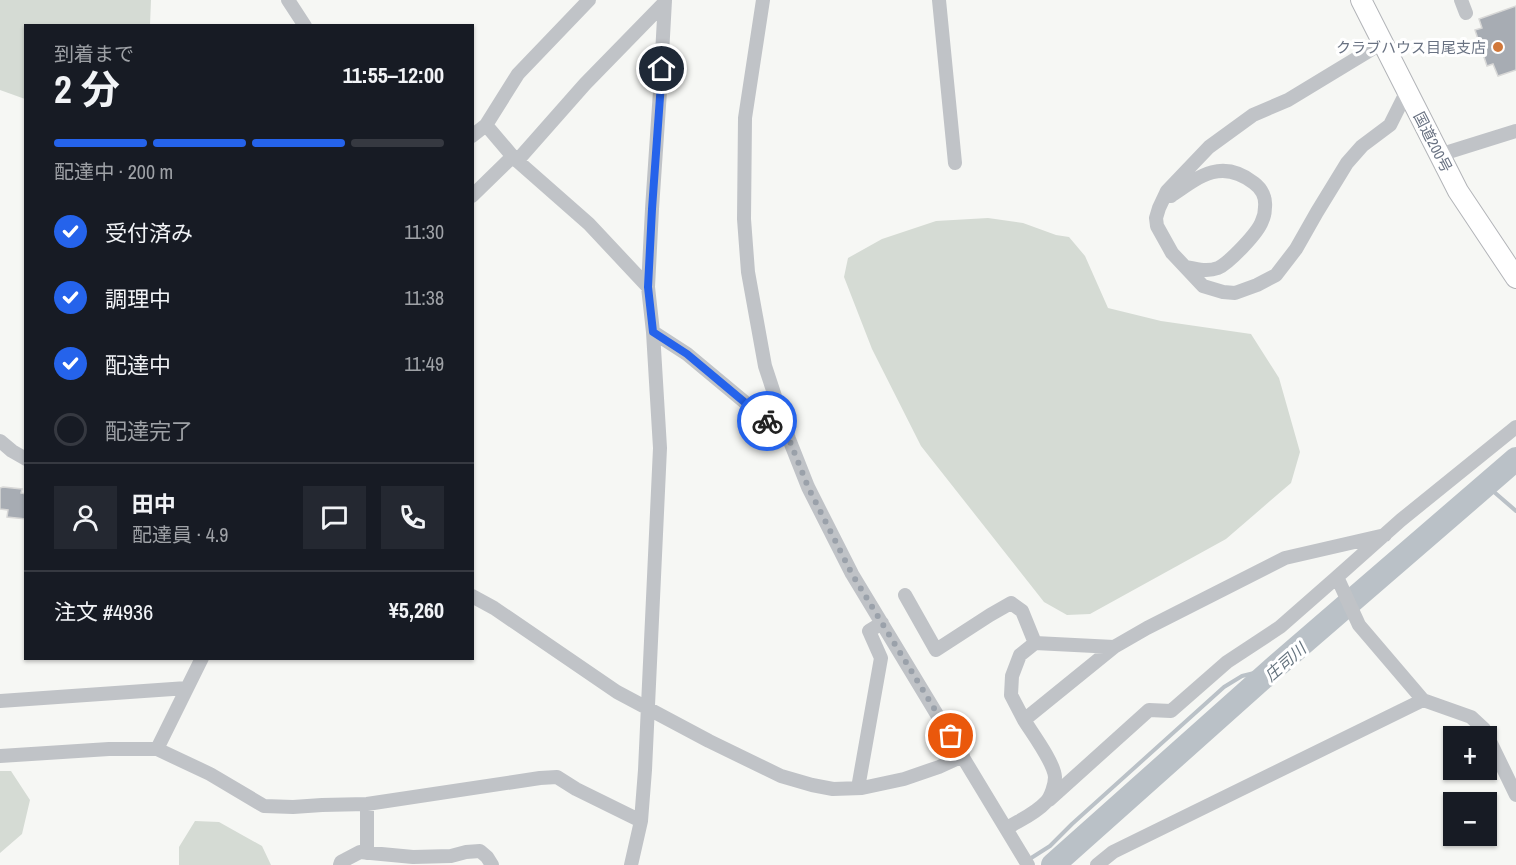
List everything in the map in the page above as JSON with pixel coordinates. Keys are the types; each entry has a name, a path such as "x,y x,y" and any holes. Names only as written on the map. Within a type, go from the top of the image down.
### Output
{"highway":[{"name":"国道200号","path":"1361,0 1458,191 1516,278"}],"street":[{"path":"288,0 304,24"},
{"path":"474,134 486,125 518,74 589,0"},
{"path":"763,0 745,118 744,219 748,272 763,357 789,439 808,487 852,574 1028,865"},
{"path":"939,0 955,163"},
{"path":"474,194 515,159 665,1"},
{"path":"631,865 641,821 645,770 660,448 648,287 665,1"},
{"path":"1382,43 1288,100 1253,115 1209,147 1167,191 1156,218 1157,226 1172,253 1203,286 1222,292 1235,293 1276,275 1296,249 1347,163 1362,146 1390,125 1407,91"},
{"path":"486,125 515,159 589,224 648,287"},
{"path":"1439,155 1516,131"},
{"path":"1162,202 1195,178 1219,170 1248,178 1258,186 1264,196 1265,207 1262,222 1230,259 1219,267 1206,270 1186,267"},
{"path":"653,332 687,354 789,439"},
{"path":"1007,828 1032,814 1149,710 1171,711 1227,662 1280,627 1339,581 1401,520 1516,427"},
{"path":"0,441 6,450 24,458"},
{"path":"1024,720 1114,647 1147,628 1285,558 1385,535"},
{"path":"1339,581 1359,625 1423,700 1471,717 1484,729 1516,795"},
{"path":"906,595 936,650 1011,603 1022,611 1035,643"},
{"path":"474,597 503,613 617,692 781,776 833,789 858,788 904,779 963,756"},
{"path":"858,788 881,658 869,631 882,623"},
{"path":"1047,801 1055,776 1050,760 1011,695 1012,676 1020,655 1035,643 1114,647"},
{"path":"157,749 201,660"},
{"path":"0,701 187,688"},
{"path":"1097,865 1113,852 1423,700"},
{"path":"0,756 109,748 157,749 210,774 264,806 367,804 557,777 576,789 641,821"},
{"path":"367,804 367,853"},
{"path":"340,865 341,862 360,852 413,857 451,856 480,851 492,865"}],"shaded area":[{"path":"0,0 151,0 150,24 24,24 24,99 0,90"},
{"path":"988,218 1023,223 1056,235 1069,237 1085,256 1108,308 1161,321 1251,334 1279,378 1300,452 1291,483 1226,539 1090,614 1067,615 1044,602 921,446 872,349 844,277 848,258 882,239 936,221"},
{"path":"0,771 11,771 30,800 22,834 0,853"},
{"path":"195,821 219,822 262,846 271,865 179,865 179,847"}],"building":[{"name":"クラブハウス目尾支店","path":"1516,6 1516,70 1498,76 1493,64 1487,66 1475,30 1482,28 1479,19"},
{"path":"0,488 22,489 24,519 7,517 8,510 0,509"}],"waterway":[{"name":"庄司川","path":"1053,865 1274,668 1516,459"},
{"path":"1486,485 1516,511"},
{"path":"1028,860 1050,846 1224,687 1242,676 1274,668"}],"way so far":[{"path":"767,421 789,439 808,487 852,574 951,736"}],"place":[{"name":"クラブハウス目尾支店","path":"1498,47"}],"route":[{"path":"662,69 648,287 653,332 687,354 767,421"}]}
